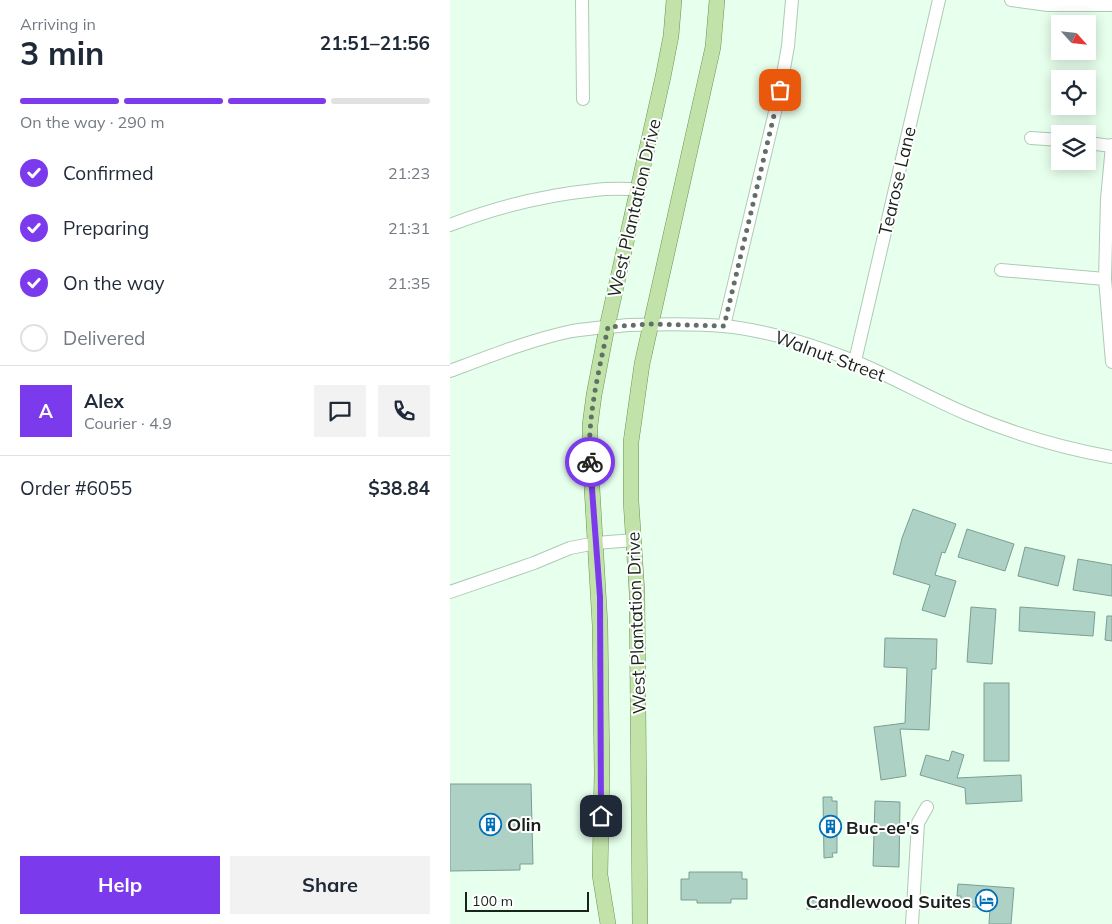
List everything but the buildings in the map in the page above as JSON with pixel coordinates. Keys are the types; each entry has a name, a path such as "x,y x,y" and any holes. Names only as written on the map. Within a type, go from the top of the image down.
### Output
{"main road":[{"name":"West Plantation Drive","path":"608,924 600,875 602,700 600,597 590,454 590,425 608,327 663,78 671,36 674,0"},
{"name":"West Plantation Drive","path":"640,924 637,593 631,501 631,442 642,364 713,47 717,0"}],"street":[{"path":"582,0 583,99"},
{"path":"724,326 780,90 788,46 792,0"},
{"name":"Tearose Lane","path":"855,361 939,0"},
{"path":"1011,0 1048,5 1112,5"},
{"path":"1031,138 1051,139"},
{"path":"1096,144 1112,145 1107,199 1105,279 1112,362"},
{"path":"450,225 474,216 560,195 597,189 638,189"},
{"path":"1001,270 1105,279"},
{"name":"Walnut Street","path":"450,371 501,351 574,331 651,324 724,326 800,342 855,361 951,407 994,425 1069,448 1112,458"},
{"path":"450,592 534,563 570,548 596,543 634,540"},
{"path":"912,924 918,823 927,807"}],"way so far":[{"path":"590,462 590,425 594,395 608,327 651,324 724,326 780,90"}],"place":[{"name":"Olin","path":"491,824"},
{"name":"Buc-ee's","path":"830,827"},
{"name":"Candlewood Suites","path":"987,901"}],"route":[{"path":"590,462 600,597 601,816"}]}
